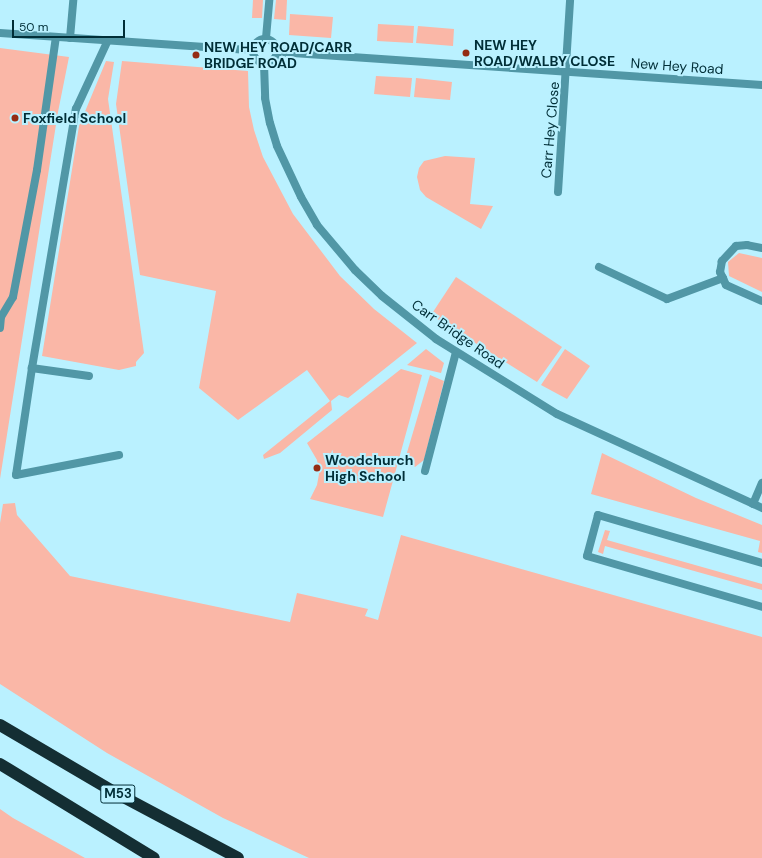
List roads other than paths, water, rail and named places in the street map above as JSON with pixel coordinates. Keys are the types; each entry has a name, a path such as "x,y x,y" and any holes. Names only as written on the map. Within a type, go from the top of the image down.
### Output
{"highway":[{"name":"M53","path":"0,725 116,793 238,858"},
{"name":"M53","path":"0,764 154,858"}],"street":[{"path":"70,38 73,0"},
{"path":"266,38 269,0"},
{"name":"Carr Hey Close","path":"558,192 568,70 570,0"},
{"path":"0,33 252,50"},
{"path":"0,328 1,317 14,297 37,170 56,37"},
{"path":"266,38 275,43 278,52 274,61 264,64 255,60 252,50 257,42 266,38"},
{"path":"108,40 76,109 32,368 16,475 119,455"},
{"name":"New Hey Road","path":"278,52 568,70 762,85"},
{"name":"Carr Bridge Road","path":"264,64 266,98 277,146 317,225 355,270 382,296 456,352 557,414 762,508"},
{"path":"762,248 747,245 736,246 722,261 720,272 726,285 762,301"},
{"path":"599,267 667,299 723,278"},
{"path":"425,472 456,352"},
{"path":"32,368 89,376"},
{"path":"753,504 762,483"},
{"path":"762,563 598,515 586,556 762,607"}],"place":[{"name":"NEW HEY ROAD/WALBY CLOSE","path":"466,53"},
{"name":"NEW HEY ROAD/CARR BRIDGE ROAD","path":"196,55"},
{"name":"Foxfield School","path":"15,118"},
{"name":"Woodchurch High School","path":"317,468"}]}
